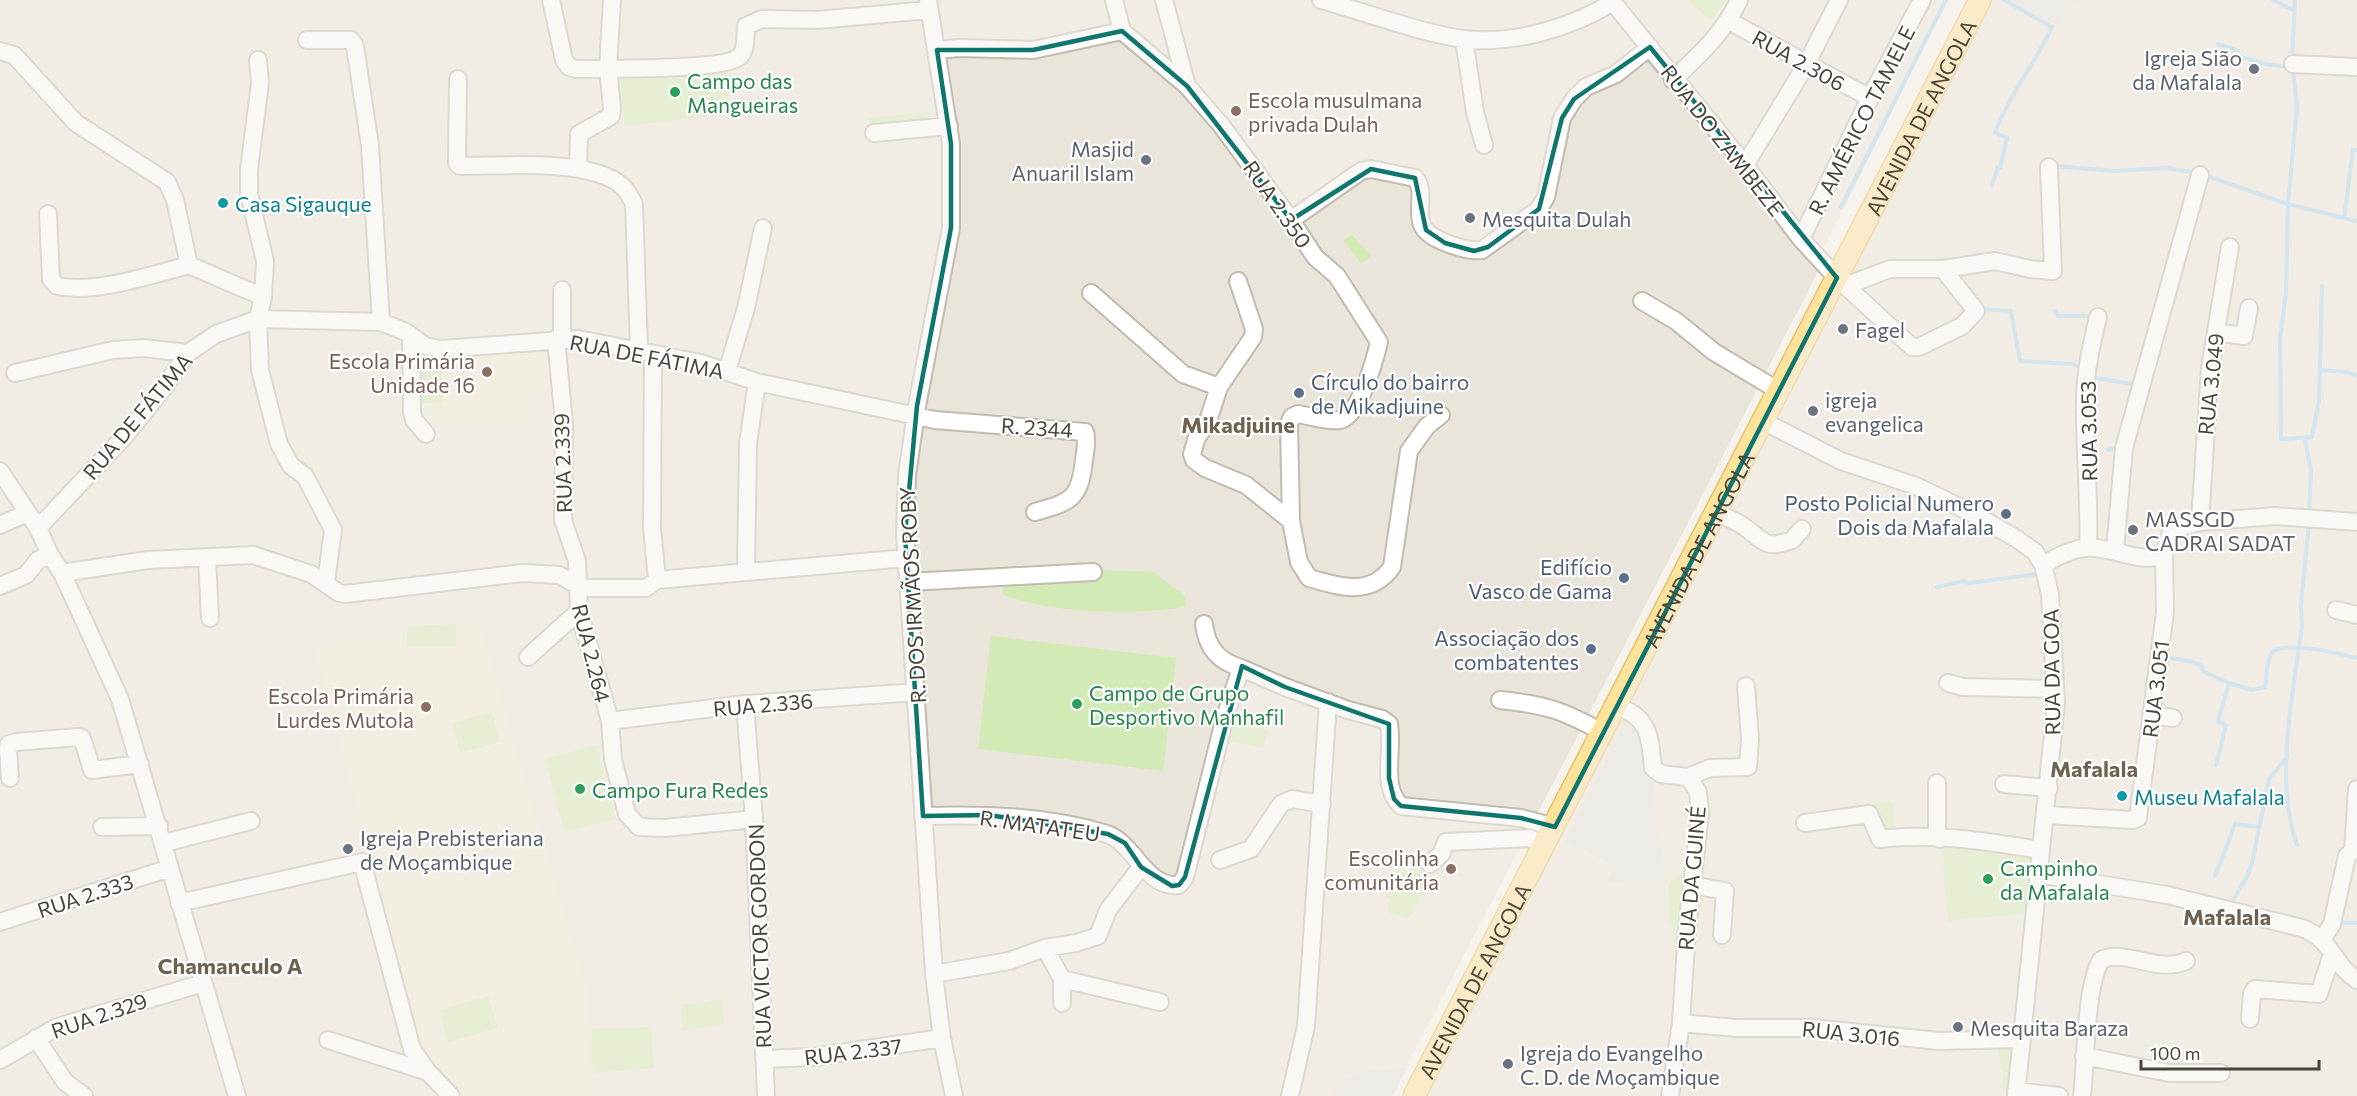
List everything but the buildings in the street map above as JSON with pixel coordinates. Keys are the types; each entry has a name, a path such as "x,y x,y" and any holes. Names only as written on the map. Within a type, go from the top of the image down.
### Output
{"main road":[{"name":"AVENIDA DE ANGOLA","path":"1414,1096 1618,707 1763,421 1841,282 1980,0"}],"street":[{"path":"551,0 564,60 569,67 608,68 690,66 732,61 741,56 744,50 746,26 757,19 817,20 929,5"},
{"path":"578,168 579,134 611,116 608,68 612,0"},
{"path":"1114,0 1122,31 1187,86"},
{"name":"RUA 2.350","path":"1164,0 1187,86 1221,125 1291,220 1315,257 1337,276 1379,339 1358,404 1343,419 1298,414 1292,417 1289,423 1291,521"},
{"path":"1321,0 1464,39 1503,39 1528,34 1594,13 1612,1"},
{"path":"1674,80 1729,21 1739,0"},
{"path":"1744,165 1806,64 1839,0"},
{"name":"R. AMÉRICO TAMELE","path":"1801,239 1870,98 1922,0"},
{"name":"RUA DO ZAMBEZE","path":"1612,1 1801,239 1841,282 1907,344 1918,347 1955,330 1976,311 1943,269"},
{"name":"R. DOS IRMÃOS ROBY","path":"929,5 949,126 953,186 951,228 915,415 907,476 907,558 934,974 952,1093"},
{"name":"RUA 2.306","path":"1729,21 1870,98"},
{"path":"937,50 1033,50 1122,31"},
{"path":"307,40 341,38 351,40 355,46 370,146 381,322"},
{"path":"1464,39 1475,112 1484,145"},
{"path":"1291,220 1361,171 1371,169 1415,178 1419,184 1421,218 1426,230 1445,243 1474,251 1482,250 1539,209 1546,197 1562,117 1574,99 1586,87 1616,74 1650,47"},
{"path":"0,51 14,55 76,123 167,182 175,200 189,265"},
{"path":"258,60 260,83 256,132 249,170 249,195 265,261 263,297 258,320 260,370 279,444 291,465 305,476 333,530 326,582"},
{"path":"2293,64 2357,67"},
{"path":"458,79 457,163 460,165 578,168 599,173 619,183 628,192 634,204 646,352 652,528 657,580"},
{"path":"874,133 949,126"},
{"path":"1841,282 1890,269 1943,269 1995,261 2030,269 2052,271 2049,167"},
{"path":"2115,550 2124,448 2200,175"},
{"path":"48,214 51,279 57,286 68,288 130,280 189,265 263,297"},
{"path":"727,371 746,308 763,228"},
{"name":"RUA 3.049","path":"2200,522 2207,403 2230,247"},
{"path":"1238,281 1254,329 1253,337 1219,387 1208,424 1192,449 1194,460 1205,468 1246,485 1291,521 1299,562 1309,578 1338,586 1369,586 1383,579 1392,567 1409,451 1427,426 1441,415"},
{"name":"RUA 2.339","path":"562,290 559,339 564,423 563,520 577,561 578,585"},
{"path":"1091,293 1183,374 1219,387"},
{"path":"1642,301 1676,321 1714,352 1779,391"},
{"path":"2216,332 2244,336 2249,308"},
{"name":"RUA 3.053","path":"2082,548 2090,508 2085,397 2087,370 2098,317"},
{"name":"RUA DE FÁTIMA","path":"38,528 124,437 188,353 216,334 258,320 381,322 406,332 425,346 440,350 578,339 727,371 756,382 915,415"},
{"path":"411,337 412,412 414,420 426,434"},
{"path":"15,374 113,350 143,348 188,353"},
{"path":"746,572 748,443 756,382"},
{"name":"R. 2344","path":"915,415 935,420 1085,432 1082,481 1076,495 1066,503 1035,512"},
{"name":"RUA DA GOA","path":"1763,421 1841,461 1916,486 2017,538 2035,552 2043,565 2050,594 2055,688 2049,788 2016,1093"},
{"path":"0,471 38,528 50,555 62,573 120,699 164,843 178,903 237,1096"},
{"path":"0,525 27,513"},
{"path":"1716,513 1734,520 1747,529 1759,542 1792,540 1802,529"},
{"path":"2017,538 2082,548 2115,550 2139,558 2164,554 2172,529 2200,522 2275,516 2357,522"},
{"path":"2043,565 2082,548"},
{"name":"RUA 3.051","path":"2046,815 2133,820 2138,818 2165,612 2164,554"},
{"path":"0,586 26,575 38,560 50,555"},
{"path":"62,573 148,560 253,555 326,582 339,593 358,593 523,573 559,575 583,588 646,588 657,580 907,558"},
{"path":"207,557 210,618"},
{"path":"909,582 1093,572"},
{"name":"RUA 2.264","path":"578,585 579,611 610,721 613,759 627,814 639,827 665,828 754,819"},
{"path":"2336,610 2357,615"},
{"path":"528,657 579,611"},
{"path":"1204,624 1211,650 1230,664 1285,687 1382,719 1389,724 1391,735 1389,778 1394,799 1401,806 1521,818 1551,835"},
{"path":"934,974 1009,961 1045,948 1076,944 1098,936 1108,910 1141,867 1172,886 1179,885 1185,877 1225,717 1241,668"},
{"path":"1948,683 1957,687 2055,688"},
{"path":"1688,777 1710,768 1748,767 1750,739 1746,686"},
{"name":"RUA 2.336","path":"610,721 745,704 917,692"},
{"path":"1500,700 1547,706 1567,713 1604,733"},
{"path":"1290,1096 1306,1026 1328,702"},
{"name":"RUA VICTOR GORDON","path":"745,704 754,819 766,1096"},
{"name":"RUA DA GUINÉ","path":"1618,707 1629,711 1649,733 1653,768 1661,774 1688,777 1698,792 1700,814 1681,1023 1670,1096"},
{"path":"2152,715 2172,717"},
{"path":"10,778 8,745 16,742 79,737 82,738 92,770 140,764"},
{"path":"1937,783 1937,830 1940,838"},
{"path":"2004,784 2049,788"},
{"path":"2323,938 2332,924 2347,856 2353,851 2357,789"},
{"path":"1220,860 1251,849 1281,804 1293,799 1322,804"},
{"path":"1805,823 1869,814 1880,839 1906,836 1940,838 2041,850"},
{"name":"R. MATATEU","path":"923,816 989,815 1040,821 1108,834 1125,843 1141,867"},
{"path":"164,843 251,821"},
{"path":"102,827 159,826"},
{"path":"1430,864 1441,854 1446,842 1551,835"},
{"path":"178,903 362,862 412,1049 445,1094"},
{"name":"RUA 2.333","path":"0,922 170,868"},
{"path":"2038,874 2199,902 2302,928 2323,938 2332,954 2357,980"},
{"path":"1692,885 1725,891 1722,935"},
{"path":"1045,948 1062,979 1062,1003"},
{"path":"2250,1019 2252,993 2255,988 2319,994 2332,954"},
{"path":"2082,1096 2084,1056 2095,974 2101,960 2121,958 2164,966 2176,966 2186,961"},
{"path":"1062,979 1160,1002"},
{"name":"RUA 2.329","path":"0,1060 57,1027 204,983"},
{"name":"RUA 3.016","path":"1681,1023 1737,1028 1812,1028 1939,1041 2021,1039"},
{"path":"36,1038 65,1082 80,1095"},
{"name":"RUA 2.337","path":"764,1059 813,1057 942,1038"},
{"path":"328,1040 428,1072"},
{"path":"2084,1056 2169,1073 2221,1073"},
{"path":"2016,1093 2060,1096"}],"highlighted area":[{"path":"1122,31 1187,86 1291,220 1371,169 1415,178 1426,230 1445,243 1474,251 1488,247 1539,209 1562,118 1574,99 1650,47 1837,278 1555,827 1521,818 1401,806 1394,799 1389,778 1389,724 1285,687 1242,666 1185,877 1179,885 1172,886 1141,867 1125,843 1108,834 989,815 923,816 905,534 917,406 951,228 951,144 937,50 1033,50"}],"shaded area":[{"path":"0,0 1947,0 1825,246 1820,268 1391,1096 0,1096"},
{"path":"1986,0 2357,0 2357,1096 1406,1096"},
{"path":"2001,0 2080,0 2080,4 2067,2 2061,26"},
{"name":"Escola Primária Unidade 16","path":"554,345 556,389 527,390 527,423 429,427 422,421 419,355"},
{"path":"478,619 587,991 591,1096 463,1096 424,1055 315,649"},
{"path":"1626,721 1646,739 1665,879 1607,882 1616,866 1564,841"},
{"path":"1407,1068 1393,1096 1334,1096 1333,1082 1372,1070"}],"green space":[{"path":"1687,0 1727,0 1711,20"},
{"name":"Campo das Mangueiras","path":"725,57 732,114 625,126 618,70"},
{"path":"931,112 932,135 871,141 869,118"},
{"path":"1352,235 1371,255 1362,264 1343,240"},
{"path":"441,361 443,402 416,404 414,363"},
{"path":"1033,567 1153,572 1185,596 1186,607 1142,611 1093,611 1046,606 1003,595 1004,575"},
{"path":"456,624 456,646 407,646 407,626"},
{"name":"Campo de Grupo Desportivo Manhafil","path":"991,636 1176,658 1163,771 978,749"},
{"path":"492,712 500,742 460,753 452,723"},
{"path":"1235,724 1268,730 1264,748 1229,741"},
{"name":"Campo Fura Redes","path":"597,745 616,819 564,832 545,759"},
{"path":"1887,801 1894,803 1893,834 1870,841 1867,820 1839,811"},
{"name":"Campinho da Mafalala","path":"1978,834 2018,837 2018,841 2035,846 2029,913 1948,921 1940,836"},
{"path":"1410,870 1430,881 1409,918 1388,912 1390,899 1386,897 1394,879"},
{"path":"1677,875 1697,875 1703,888 1694,960 1675,961 1673,925 1668,917 1670,916 1668,885"},
{"path":"488,996 498,1028 448,1042 439,1010"},
{"path":"722,999 724,1024 683,1031 681,1005"},
{"path":"651,1027 654,1068 593,1073 591,1029"},
{"path":"1997,1043 2016,1043 2013,1089 2002,1089 2003,1070 2000,1069"}],"waterway":[{"path":"1841,207 1946,0"},
{"path":"1992,185 1998,167 2000,168 2007,138 1995,133 2009,102 2052,27 2004,0"},
{"path":"2273,0 2293,10"},
{"path":"2292,59 2295,0"},
{"path":"2218,44 2238,51 2239,56 2265,64 2288,67"},
{"path":"1646,57 1663,77"},
{"path":"2293,69 2297,107 2288,204 2357,221"},
{"path":"2344,218 2353,150 2357,150"},
{"path":"2055,166 2114,171 2168,168 2196,173"},
{"path":"2204,175 2288,204 2286,292 2280,339 2281,439 2312,437 2319,401 2322,286"},
{"path":"1980,309 2011,311 2020,361 2072,364 2082,368"},
{"path":"2055,311 2058,316 2093,316"},
{"path":"2320,370 2347,372 2357,376"},
{"path":"2091,377 2137,385"},
{"path":"2305,440 2311,472 2309,513"},
{"path":"2108,450 2119,448"},
{"path":"2297,845 2290,820 2287,794 2287,737 2302,627 2301,605 2309,524"},
{"path":"1937,587 1963,581 1969,583 2037,574"},
{"path":"2216,765 2226,725 2218,722 2229,683 2252,690 2265,687 2269,657 2276,650 2286,648 2311,649 2357,658"},
{"path":"2165,657 2201,665 2204,672 2229,683"},
{"path":"2230,905 2247,877 2252,863 2269,779 2288,756"},
{"path":"2215,876 2235,824 2260,827"},
{"path":"2336,923 2357,923"}],"place":[{"name":"Igreja Sião da Mafalala","path":"2254,69"},
{"name":"Campo das Mangueiras","path":"675,92"},
{"name":"Escola musulmana privada Dulah","path":"1236,111"},
{"name":"Masjid Anuaril Islam","path":"1146,160"},
{"name":"Casa Sigauque","path":"223,203"},
{"name":"Mesquita Dulah","path":"1470,218"},
{"name":"Fagel","path":"1843,329"},
{"name":"Escola Primária Unidade 16","path":"487,372"},
{"name":"Círculo do bairro de Mikadjuine","path":"1299,393"},
{"name":"igreja evangelica","path":"1813,411"},
{"name":"Posto Policial Numero Dois da Mafalala","path":"2006,514"},
{"name":"MASSGD CADRAI SADAT","path":"2133,530"},
{"name":"Edifício Vasco de Gama","path":"1624,578"},
{"name":"Associação dos combatentes","path":"1591,649"},
{"name":"Campo de Grupo Desportivo Manhafil","path":"1077,704"},
{"name":"Escola Primária Lurdes Mutola","path":"426,707"},
{"name":"Campo Fura Redes","path":"580,789"},
{"name":"Museu Mafalala","path":"2122,796"},
{"name":"Igreja Prebisteriana de Moçambique","path":"348,849"},
{"name":"Escolinha comunitária","path":"1451,869"},
{"name":"Campinho da Mafalala","path":"1988,879"},
{"name":"Mesquita Baraza","path":"1958,1027"},
{"name":"Igreja do Evangelho C. D. de Moçambique","path":"1508,1064"}],"district":[{"name":"Mikadjuine","path":"1238,424"},
{"name":"Mafalala","path":"2094,768"},
{"name":"Mafalala","path":"2227,916"},
{"name":"Chamanculo A","path":"230,965"}]}
